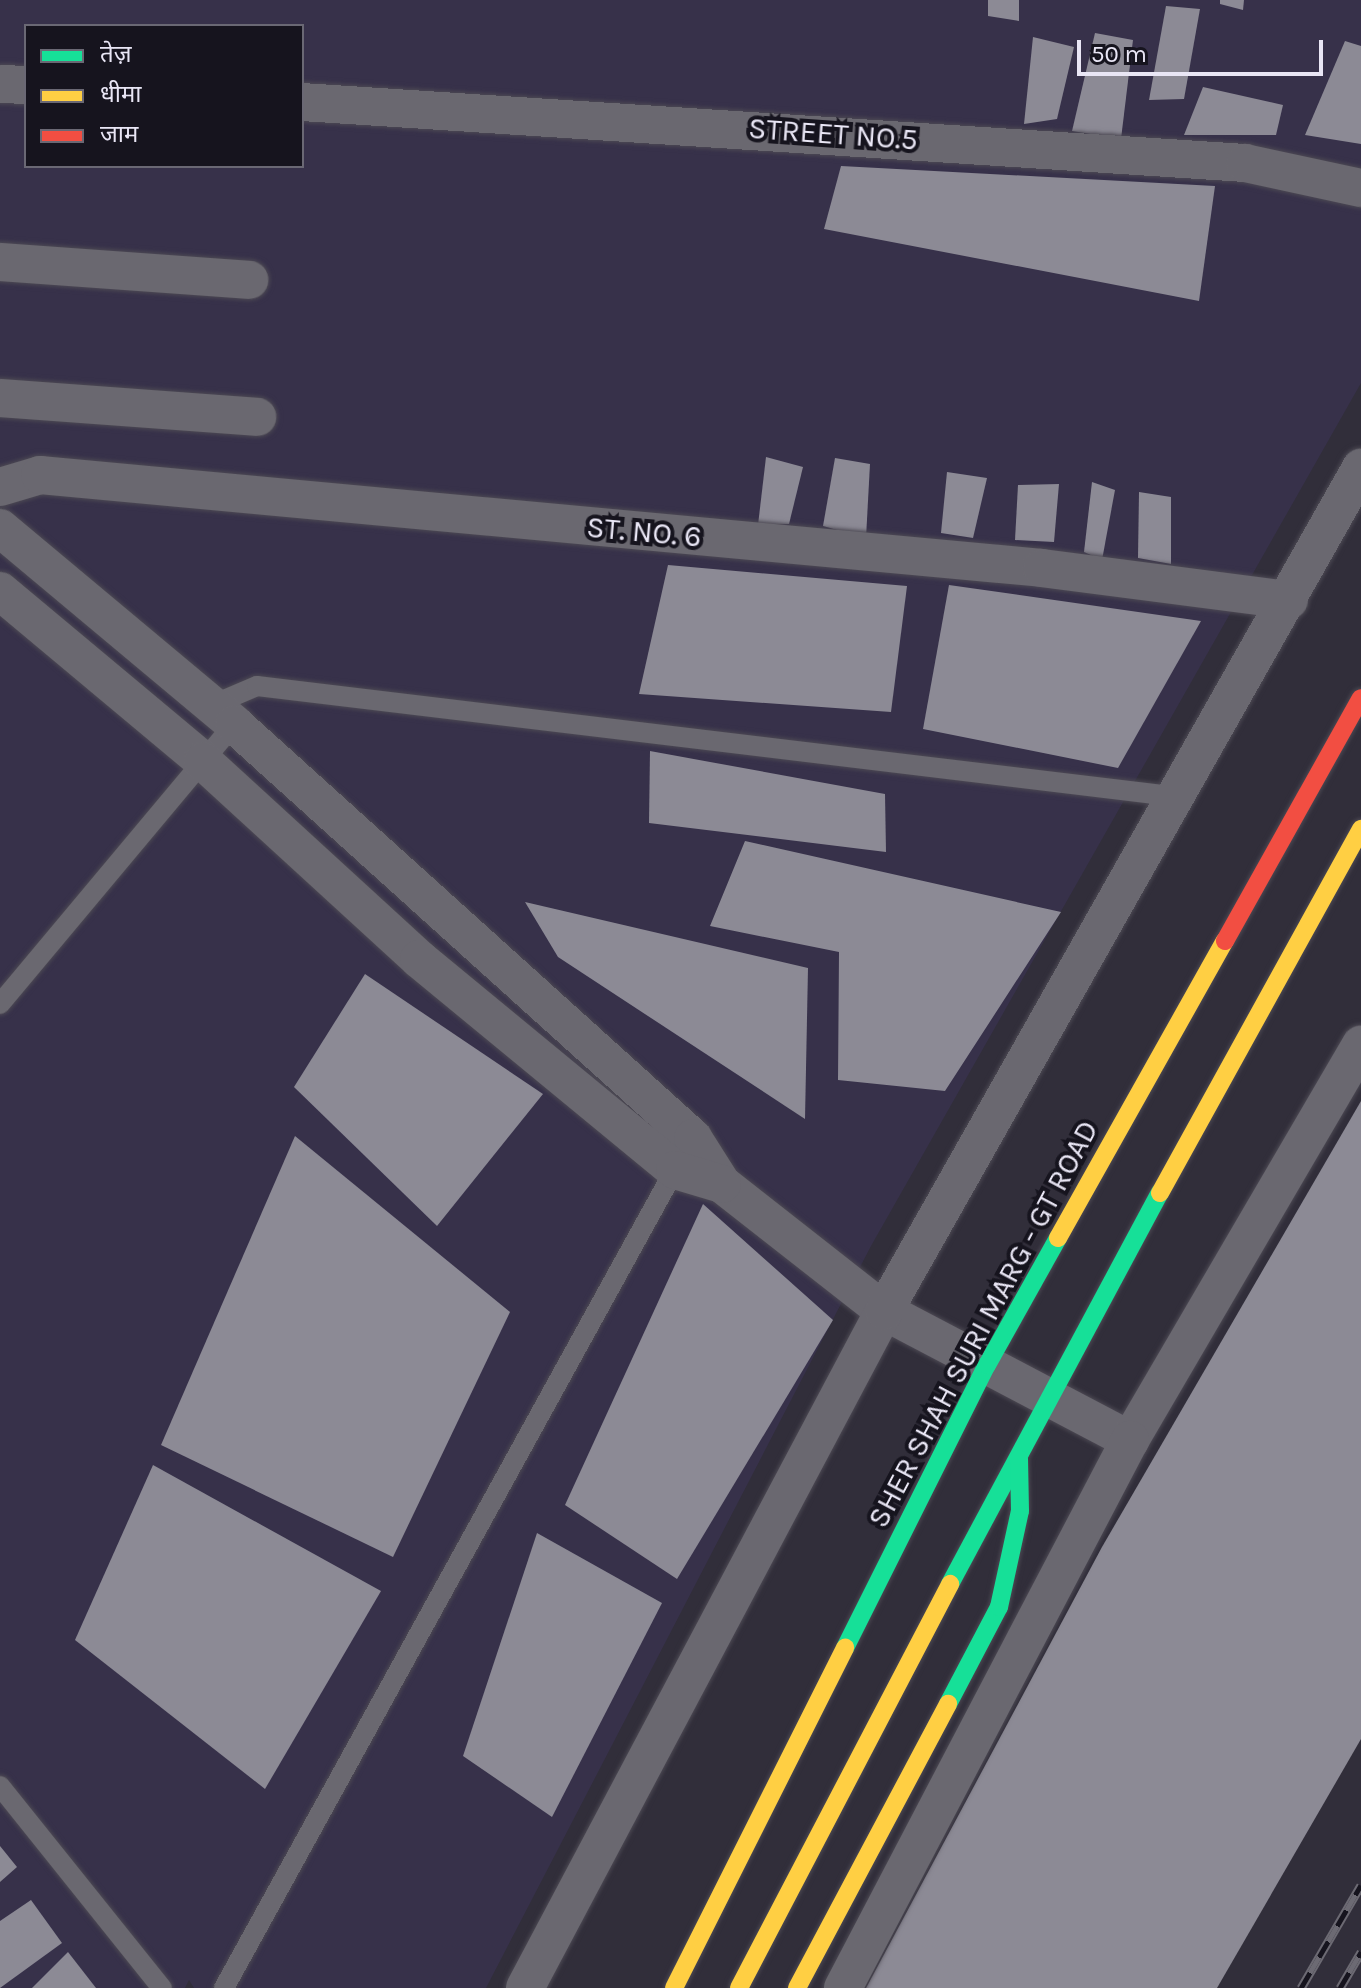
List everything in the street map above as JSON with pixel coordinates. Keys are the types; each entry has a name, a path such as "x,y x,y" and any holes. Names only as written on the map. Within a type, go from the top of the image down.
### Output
{"main road":[{"name":"SHER SHAH SURI MARG - GT ROAD","path":"674,1988 987,1365 1361,698"},
{"path":"739,1988 1047,1397 1361,829"},
{"path":"797,1988 999,1607 1020,1511 1018,1452"}],"street":[{"path":"0,84 24,85"},
{"name":"STREET NO.5","path":"304,102 1245,163 1361,188"},
{"path":"0,262 249,280"},
{"path":"0,398 257,417"},
{"path":"525,1988 884,1311 1179,797 1361,468"},
{"name":"ST. NO. 6","path":"0,487 40,475 1042,568 1289,600"},
{"path":"0,528 222,715 684,1154"},
{"path":"0,591 203,761 419,959 684,1154 884,1311 1130,1440"},
{"path":"843,1988 1130,1440 1361,1044"}],"lane":[{"path":"0,1004 203,761 222,715 257,686 1179,797"},
{"path":"224,1988 684,1154"},
{"path":"0,1786 162,1988"}],"shaded area":[{"path":"0,0 1361,0 1361,383 871,1246 486,1988 194,1988 189,1980 185,1988 0,1988"}],"building":[{"path":"988,0 1019,0 1019,21 988,16"},
{"path":"1220,0 1244,0 1243,10 1220,4"},
{"path":"1166,6 1200,9 1184,99 1149,100"},
{"path":"1095,33 1133,40 1121,139 1072,131"},
{"path":"1033,37 1074,47 1057,119 1024,124"},
{"path":"1345,41 1361,46 1361,144 1305,135"},
{"path":"1203,87 1283,105 1276,135 1184,135"},
{"path":"841,166 1215,186 1199,301 824,229"},
{"path":"766,457 803,467 789,524 758,525"},
{"path":"835,458 870,464 866,538 823,526"},
{"path":"947,472 987,478 973,538 941,533"},
{"path":"1092,482 1115,490 1102,560 1084,552"},
{"path":"1059,484 1054,542 1015,540 1018,485"},
{"path":"1139,492 1171,497 1171,564 1138,558"},
{"path":"668,565 907,586 891,712 639,694"},
{"path":"949,585 1201,621 1118,768 923,729"},
{"path":"650,751 885,794 886,852 649,823"},
{"path":"745,841 1061,912 945,1091 838,1080 839,952 710,926"},
{"path":"525,902 808,968 805,1119 558,957"},
{"path":"365,974 543,1094 437,1226 294,1087"},
{"path":"1361,1101 1361,1739 1217,1988 866,1988 1102,1547"},
{"path":"295,1136 510,1312 393,1557 161,1445"},
{"path":"703,1204 833,1320 677,1579 565,1505"},
{"path":"153,1465 381,1591 265,1789 75,1640"},
{"path":"537,1533 662,1603 552,1817 463,1756"},
{"path":"0,1846 17,1867 0,1882"},
{"path":"31,1900 62,1943 0,1988 0,1921"},
{"path":"68,1952 96,1988 32,1988"}],"railway":[{"path":"1301,1988 1361,1885"},
{"path":"1340,1988 1361,1952"}],"traffic: fast":[{"path":"950,1584 1160,1193"},
{"path":"845,1648 987,1365 1058,1238"},
{"path":"948,1704 999,1607 1020,1511 1019,1459"}],"traffic: slow":[{"path":"1160,1193 1361,829"},
{"path":"1058,1238 1225,941"},
{"path":"739,1988 950,1584"},
{"path":"674,1988 845,1648"},
{"path":"797,1988 948,1704"}],"traffic: jam":[{"path":"1225,941 1361,698"}]}
